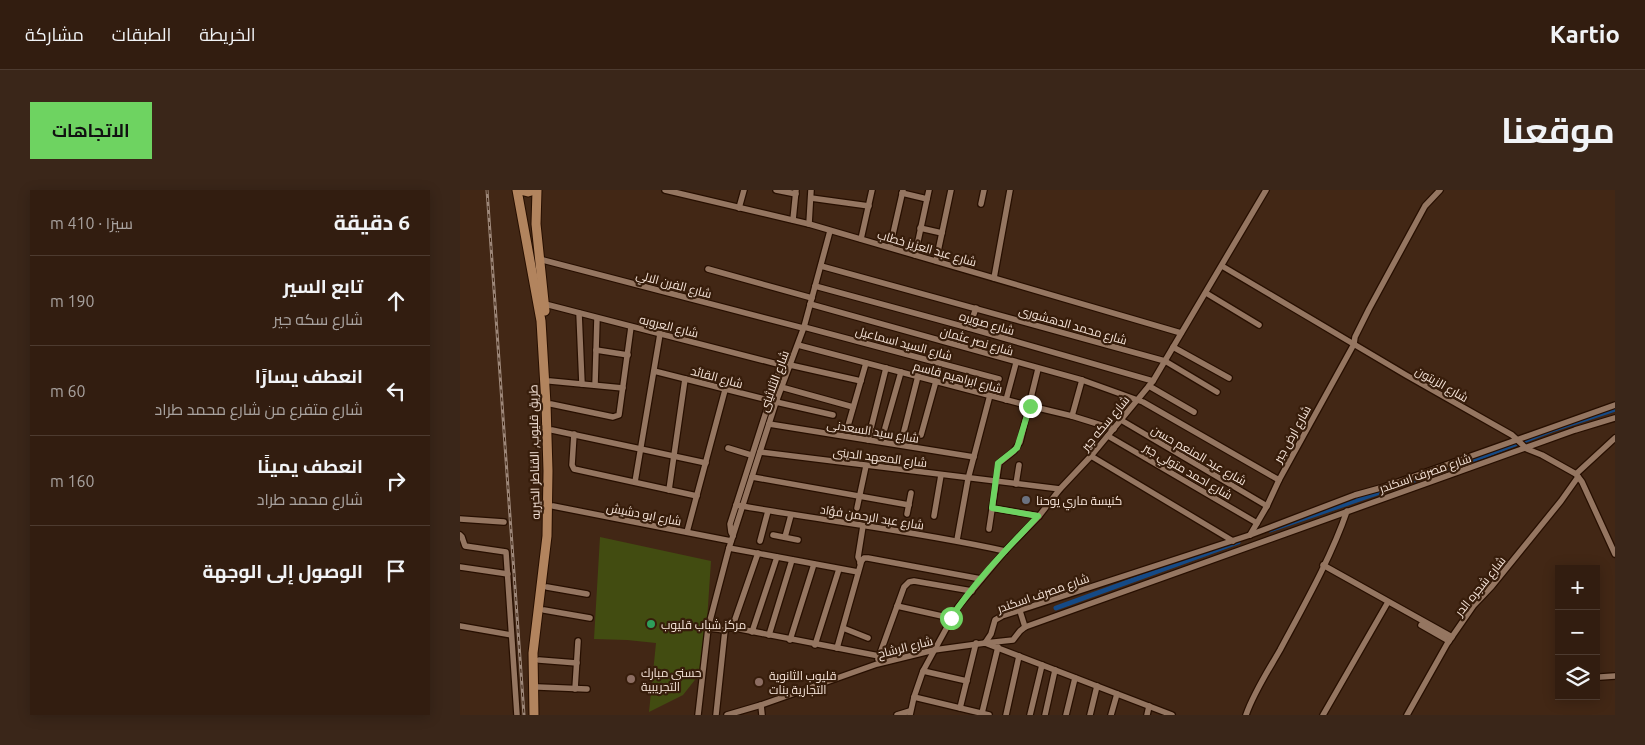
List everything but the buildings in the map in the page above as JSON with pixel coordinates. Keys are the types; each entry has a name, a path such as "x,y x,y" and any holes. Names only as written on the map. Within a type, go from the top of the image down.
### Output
{"main road":[{"path":"518,190 528,192 536,190"},
{"name":"طريق قليوب, القناطر الخيريه","path":"518,190 541,321 548,461 546,544 533,653 534,715"},
{"name":"طريق قليوب, القناطر الخيريه","path":"536,190 535,210 550,381 552,430 551,545 539,660 538,688 540,715"},
{"path":"520,210 528,206 535,210"}],"street":[{"name":"شارع عبد العزيز خطاب","path":"665,190 809,224 1181,333"},
{"path":"739,208 744,190"},
{"path":"776,190 796,192 793,220"},
{"path":"809,224 811,190"},
{"path":"861,239 872,190"},
{"path":"915,255 929,190"},
{"path":"936,261 951,190"},
{"path":"981,204 984,190"},
{"path":"994,278 1010,190"},
{"name":"شارع سكه جير","path":"910,713 923,671 951,618 1005,552 1091,456 1151,384 1266,190"},
{"name":"شارع ارض جبر","path":"1250,535 1354,344 1369,309 1425,206 1440,190"},
{"path":"890,248 902,192 926,199"},
{"path":"811,198 869,206"},
{"path":"920,228 942,233"},
{"name":"شارع الثلاثينى","path":"698,715 708,628 732,539 730,524 752,477 781,387 798,345 830,231"},
{"name":"شارع الفرن الالي","path":"539,259 803,328"},
{"name":"شارع محمد الدهشورى","path":"820,266 1165,361 1217,392"},
{"name":"شارع الزيتون","path":"1222,266 1517,439 1525,448 1577,475"},
{"name":"شارع نصر عثمان","path":"708,270 1038,369 1082,380 1138,400 1279,480"},
{"name":"شارع صويره","path":"815,286 970,328 1151,384 1194,412"},
{"path":"1206,293 1259,325"},
{"name":"شارع العروبه","path":"544,304 780,365 860,381"},
{"path":"970,328 976,308"},
{"path":"579,313 582,384"},
{"path":"595,385 597,318"},
{"path":"551,404 618,416 620,413 631,327"},
{"name":"شارع السيد اسماعيل","path":"803,328 998,379"},
{"path":"636,482 660,334"},
{"name":"شارع ابراهيم قاسم","path":"798,345 1072,416 1114,429"},
{"path":"1174,346 1229,378"},
{"path":"596,350 628,355"},
{"path":"1006,400 1016,362"},
{"path":"847,429 866,363"},
{"name":"شارع الثلاثينى","path":"739,506 751,456 780,365"},
{"path":"868,440 886,368"},
{"path":"989,528 997,482 998,463 1017,448 1030,406 1038,369"},
{"name":"شارع القائد","path":"654,371 725,390 833,415"},
{"path":"883,434 900,372"},
{"path":"903,435 918,376"},
{"path":"669,490 685,379"},
{"path":"1072,416 1082,380"},
{"path":"550,381 623,388"},
{"path":"921,435 936,381"},
{"path":"781,387 853,407"},
{"path":"687,532 725,390"},
{"path":"957,540 968,479 990,395"},
{"name":"شارع مصرف اسكندر","path":"985,643 992,634 996,620 1002,616 1233,541 1355,495 1393,484 1615,405"},
{"name":"شارع مصرف اسكندر","path":"985,643 1013,640 1025,627 1347,511 1615,418"},
{"name":"شارع عبد المنعم حسن","path":"1121,420 1267,506"},
{"name":"شارع سيد السعدنى","path":"769,424 974,457"},
{"path":"552,430 706,463"},
{"path":"574,434 573,468 697,496"},
{"name":"شارع احمد متولي جبر","path":"1108,436 1257,523"},
{"name":"شارع شجره الدر","path":"1407,715 1430,671 1474,605 1492,586 1561,501 1577,475 1615,438"},
{"path":"728,448 751,456"},
{"name":"شارع المعهد الدينى","path":"760,452 1060,489"},
{"path":"1091,456 1233,541"},
{"path":"1016,484 1019,465"},
{"path":"857,508 866,466"},
{"path":"934,516 940,475"},
{"path":"1577,475 1615,554"},
{"path":"752,477 909,505"},
{"path":"908,514 911,493"},
{"name":"شارع ابو دشيش","path":"552,506 732,539"},
{"name":"شارع عبد الرحمن فؤاد","path":"739,506 957,540 1005,552"},
{"path":"992,508 1038,516"},
{"path":"760,541 768,511"},
{"path":"1246,715 1250,702 1285,641 1323,566 1347,511"},
{"path":"785,538 791,515"},
{"path":"460,519 504,522"},
{"path":"837,648 860,563 858,556 863,526"},
{"path":"773,535 798,540"},
{"path":"460,536 462,536 465,546 506,552 516,715"},
{"path":"729,548 858,572"},
{"path":"716,715 728,629 758,553"},
{"path":"752,632 777,557"},
{"path":"860,563 863,559 868,558 982,579"},
{"path":"769,635 792,560"},
{"path":"790,640 814,564"},
{"path":"460,566 508,574"},
{"path":"1323,566 1450,639"},
{"path":"815,645 838,569"},
{"path":"877,664 904,587 909,582 914,581 972,591"},
{"path":"547,587 587,594"},
{"path":"1323,715 1388,603"},
{"path":"897,606 951,618"},
{"path":"544,610 590,618"},
{"path":"1020,611 1025,627"},
{"path":"460,626 510,635"},
{"path":"708,628 752,632 879,656"},
{"path":"843,628 868,638"},
{"path":"575,689 578,641"},
{"path":"960,708 976,643"},
{"name":"شارع الرشاح","path":"727,715 877,664 934,650 976,643 985,643 998,647 1172,715"},
{"path":"982,713 998,647"},
{"path":"1006,715 1019,656"},
{"path":"539,660 577,663"},
{"path":"1030,715 1042,664"},
{"path":"1045,715 1055,670"},
{"path":"923,671 967,681"},
{"path":"1600,677 1615,676"},
{"path":"1066,715 1075,678"},
{"path":"1090,715 1097,686"},
{"path":"538,688 587,689"},
{"path":"1111,715 1117,694"},
{"path":"914,697 989,715"},
{"path":"761,705 762,715"},
{"path":"1147,715 1149,706"},
{"path":"897,715 910,713"}],"green space":[{"name":"مركز شباب قليوب","path":"600,537 711,561 705,651 698,676 683,695 649,712 656,643 594,639"}],"waterway":[{"path":"1270,530 1615,409"},
{"path":"1056,608 1238,542"}],"railway":[{"path":"487,190 524,715"}],"place":[{"name":"كنيسة ماري يوحنا","path":"1026,500"},
{"name":"مركز شباب قليوب","path":"651,624"},
{"name":"حسني مبارك التجريبية","path":"631,679"},
{"name":"قليوب الثانوية التجارية بنات","path":"759,682"}],"route":[{"path":"951,618 958,607 1038,516 992,508 997,482 998,463 1017,448 1030,406"}]}
